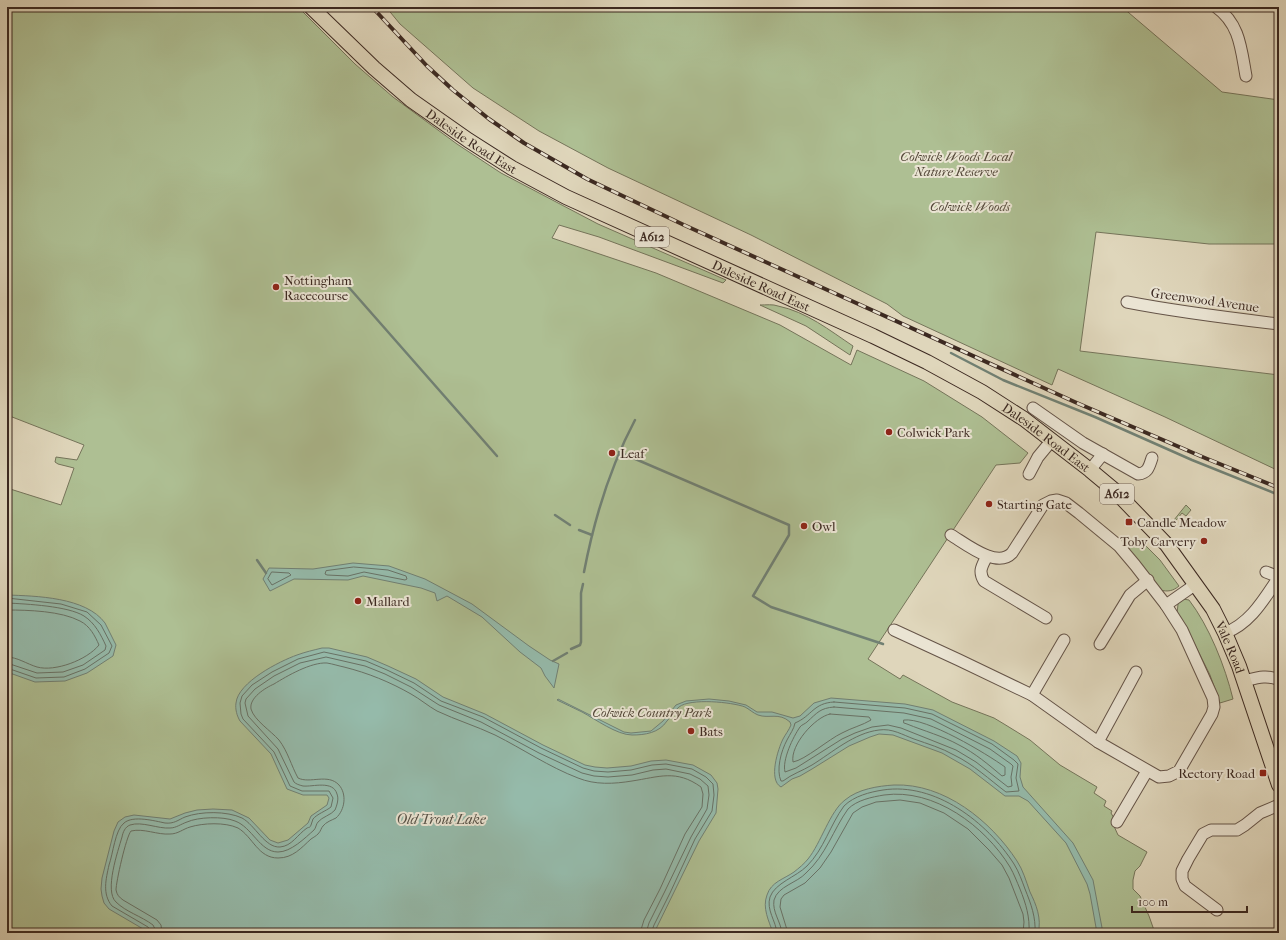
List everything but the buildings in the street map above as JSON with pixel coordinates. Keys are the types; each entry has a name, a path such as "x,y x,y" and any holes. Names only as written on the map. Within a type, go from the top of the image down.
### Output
{"main road":[{"name":"Daleside Road East","path":"311,7 364,58 411,100 468,140 512,168 566,197 927,362 982,392 1024,419 1114,490 1167,545 1196,584"},
{"name":"Vale Road","path":"1196,584 1213,609 1225,633 1244,681"},
{"name":"A612","path":"1244,681 1279,785"}],"street":[{"path":"1216,7 1231,21 1238,36 1246,76"},
{"name":"Greenwood Avenue","path":"1127,302 1188,313 1279,324"},
{"path":"1037,409 1068,434 1138,474 1144,474 1147,471 1152,458"},
{"path":"1029,474 1038,457 1052,440"},
{"path":"1090,470 1103,454"},
{"path":"894,630 1032,695 1098,742 1159,777 1169,776 1179,771 1214,708 1213,698 1182,630 1166,604 1119,546 1079,512 1066,503 1057,500 1043,505 1010,555 997,559 987,556 951,535"},
{"path":"987,556 980,573 984,581 1046,618"},
{"path":"1225,633 1235,630 1246,621 1279,577 1266,572"},
{"path":"1100,644 1130,595 1148,580"},
{"path":"1166,604 1196,584"},
{"path":"1032,695 1064,640"},
{"path":"1098,742 1130,675"},
{"name":"Vale Road","path":"1244,681 1258,677 1271,676 1279,680"},
{"path":"1117,816 1147,771"},
{"path":"1217,910 1185,886 1182,879 1182,871 1188,859 1203,834 1211,830 1237,830 1260,813 1279,805"}],"green space":[{"name":"Colwick Country Park","path":"7,7 298,7 355,64 393,97 457,144 501,173 598,224 726,280 723,283 599,237 559,225 552,238 656,273 780,325 851,365 857,350 924,381 982,417 1028,453 1020,463 996,465 868,659 900,679 903,675 952,702 994,718 1030,740 1060,765 1097,787 1094,793 1106,801 1104,806 1112,811 1111,813 1115,820 1113,824 1118,835 1147,852 1140,866 1135,871 1133,889 1140,896 1155,933 7,933 7,488 61,505 74,468 58,464 55,462 56,457 77,460 84,445 7,415"},
{"name":"Colwick Woods Local Nature Reserve","path":"386,7 1122,7 1222,92 1279,100 1279,244 1209,244 1096,232 1080,351 1279,375 1279,471 1165,417 1058,369 1052,385 903,316 887,304 751,235 608,168 539,131 473,88 400,24"},
{"path":"760,305 776,305 808,317 853,346 850,355 806,326"},
{"path":"1186,505 1191,510 1186,516 1182,513 1173,524 1174,520"},
{"path":"1138,538 1160,560 1179,586 1170,591 1160,590 1129,551 1129,545"},
{"path":"1183,599 1189,600 1210,634 1226,673 1233,699 1220,703 1210,675 1188,631 1177,614 1178,604"}],"water":[{"path":"353,563 389,566 425,579 472,604 529,646 550,660 559,664 554,688 541,668 520,652 482,617 447,596 437,601 435,593 421,588 363,576 348,580 294,579 270,591 263,579 269,568 313,569"},
{"path":"7,595 46,597 73,603 97,614 105,623 116,645 113,656 87,673 65,681 35,682 7,672"},
{"name":"Old Trout Lake","path":"322,648 329,648 367,657 388,666 416,679 443,697 485,714 543,745 585,765 607,768 631,766 651,761 666,760 693,765 711,775 717,783 718,789 716,813 699,841 654,933 150,933 109,909 104,903 102,896 102,878 114,831 118,822 125,817 134,815 170,819 197,810 232,810 249,818 270,840 278,843 288,840 308,823 311,816 327,805 329,798 327,795 303,795 287,789 271,754 240,721 236,708 238,695 244,687 261,673 290,658"},
{"path":"831,698 905,704 933,710 994,741 1017,756 1021,763 1020,777 1023,787 1073,843 1093,880 1103,933 1097,933 1087,884 1066,843 1028,801 1019,796 1005,796 970,769 942,753 893,735 879,734 849,746 781,787 775,778 775,764 783,739 791,725 790,722 782,717 758,715 739,705 711,702 692,702 679,707 664,725 656,731 647,734 632,735 613,730 582,712 557,700 558,699 624,732 631,733 651,731 663,721 676,705 686,701 709,699 729,701 746,705 757,712 772,712 793,718 800,716 814,703"},
{"path":"894,785 913,786 931,790 964,807 994,832 1017,861 1023,872 1038,912 1038,933 773,933 765,905 767,895 772,887 778,881 794,872 806,861 817,845 830,819 845,800 856,793 875,787"}],"waterway":[{"path":"345,283 497,456"},
{"path":"951,353 1003,380 1095,417 1192,460 1279,495"},
{"path":"584,572 604,494 618,456 635,420"},
{"path":"619,452 789,525 789,535 753,596 771,607 883,644"},
{"path":"555,515 570,525"},
{"path":"579,530 592,535"},
{"path":"257,560 266,573"},
{"path":"571,649 580,645 581,642 581,593 583,584"},
{"path":"553,661 567,653"}],"railway":[{"path":"372,7 427,66 453,90 489,119 524,143 587,179 684,225 1077,403 1279,488"}],"place":[{"name":"Nottingham Racecourse","path":"276,287"},
{"name":"Colwick Park","path":"889,432"},
{"name":"Leaf","path":"612,453"},
{"name":"Starting Gate","path":"989,504"},
{"name":"Candle Meadow","path":"1129,522"},
{"name":"Owl","path":"804,526"},
{"name":"Toby Carvery","path":"1204,541"},
{"name":"Mallard","path":"358,601"},
{"name":"Bats","path":"691,731"},
{"name":"Rectory Road","path":"1263,773"}],"park label":[{"name":"Colwick Woods","path":"970,206"}]}
